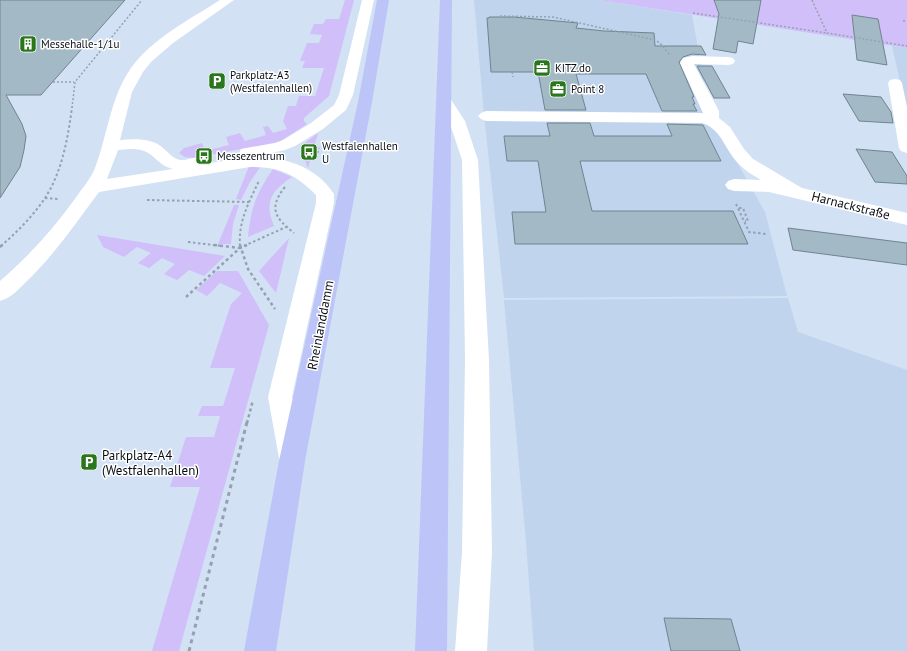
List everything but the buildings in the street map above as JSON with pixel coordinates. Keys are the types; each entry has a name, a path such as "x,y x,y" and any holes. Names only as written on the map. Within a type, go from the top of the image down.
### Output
{"main road":[{"name":"Rheinlanddamm","path":"260,651 292,461 365,102 383,0"},
{"path":"431,651 446,0"}],"street":[{"path":"0,293 32,264 55,239 70,221 97,182 112,146 124,93 136,71 153,51 164,41 228,0"},
{"path":"97,182 179,165 255,152 285,144 317,126 340,106 346,95 368,0"},
{"path":"711,120 709,108 687,63 688,61 692,60 728,61"},
{"path":"895,83 907,148"},
{"path":"443,98 457,121 470,160 476,360 478,552 471,651"},
{"path":"486,116 703,118 711,120 724,129 747,162 795,191"},
{"path":"112,146 148,146 156,150 166,159 179,165"},
{"path":"97,182 250,162 274,162 289,166 311,179 325,194 325,203 280,397 292,461"},
{"path":"735,194 769,186 795,191"},
{"name":"Harnackstraße","path":"795,191 907,219"}],"path":[{"path":"0,248 21,228 44,198 56,176 68,137 75,82 142,0"},
{"path":"812,0 827,33"},
{"path":"693,13 907,46"},
{"path":"500,16 552,17 655,40 663,46"},
{"path":"512,72 513,77"},
{"path":"53,82 75,82"},
{"path":"274,162 266,170 259,181 240,224 240,248 253,276 276,310"},
{"path":"735,194 738,208 749,232 766,234"},
{"path":"738,208 742,208 748,221 745,221"},
{"path":"186,297 240,248 286,227"},
{"path":"188,242 240,248"},
{"path":"189,651 254,395"}],"shaded area":[{"path":"345,0 354,0 329,96 304,118 304,121 307,124 279,142 193,158 185,157 179,153 184,148 202,143 205,151 229,145 226,137 240,133 245,141 266,135 263,127 268,126 273,133 287,129 283,121 288,106 296,106 299,96 315,96 324,68 302,68 305,61 300,61 307,43 319,43 322,35 310,34 314,24 323,24 326,19 339,19"},
{"path":"474,0 599,0 692,15 710,114 765,212 787,296 504,298 484,115"},
{"path":"599,0 907,0 907,48"},
{"path":"892,46 907,48 907,112"},
{"path":"318,133 308,168 302,153 306,142"},
{"path":"249,166 261,166 250,182 241,200 236,199"},
{"path":"273,169 292,177 274,192 271,198 270,210 274,226 248,237 255,201 262,186"},
{"path":"234,205 239,205 233,224 231,244 218,244"},
{"path":"97,235 225,256 204,276 189,270 177,280 164,274 175,264 162,258 149,268 138,263 151,253 137,247 124,257 103,247"},
{"path":"289,238 276,293 259,271"},
{"path":"217,271 238,271 269,325 179,651 152,651 200,487 170,487 186,437 214,437 220,416 198,416 202,406 223,406 235,368 210,368 231,304 242,293 220,283 207,296 196,290"},
{"path":"788,298 798,332 907,370 907,651 534,651 526,542 504,300"}],"place":[{"name":"Messehalle-1/1u","path":"28,44"},
{"name":"KITZ.do","path":"542,68"},
{"name":"Parkplatz-A3 (Westfalenhallen)","path":"217,81"},
{"name":"Point 8","path":"558,89"},
{"name":"Westfalenhallen U","path":"309,152"},
{"name":"Messezentrum","path":"204,156"},
{"name":"Parkplatz-A4 (Westfalenhallen)","path":"89,462"}]}
